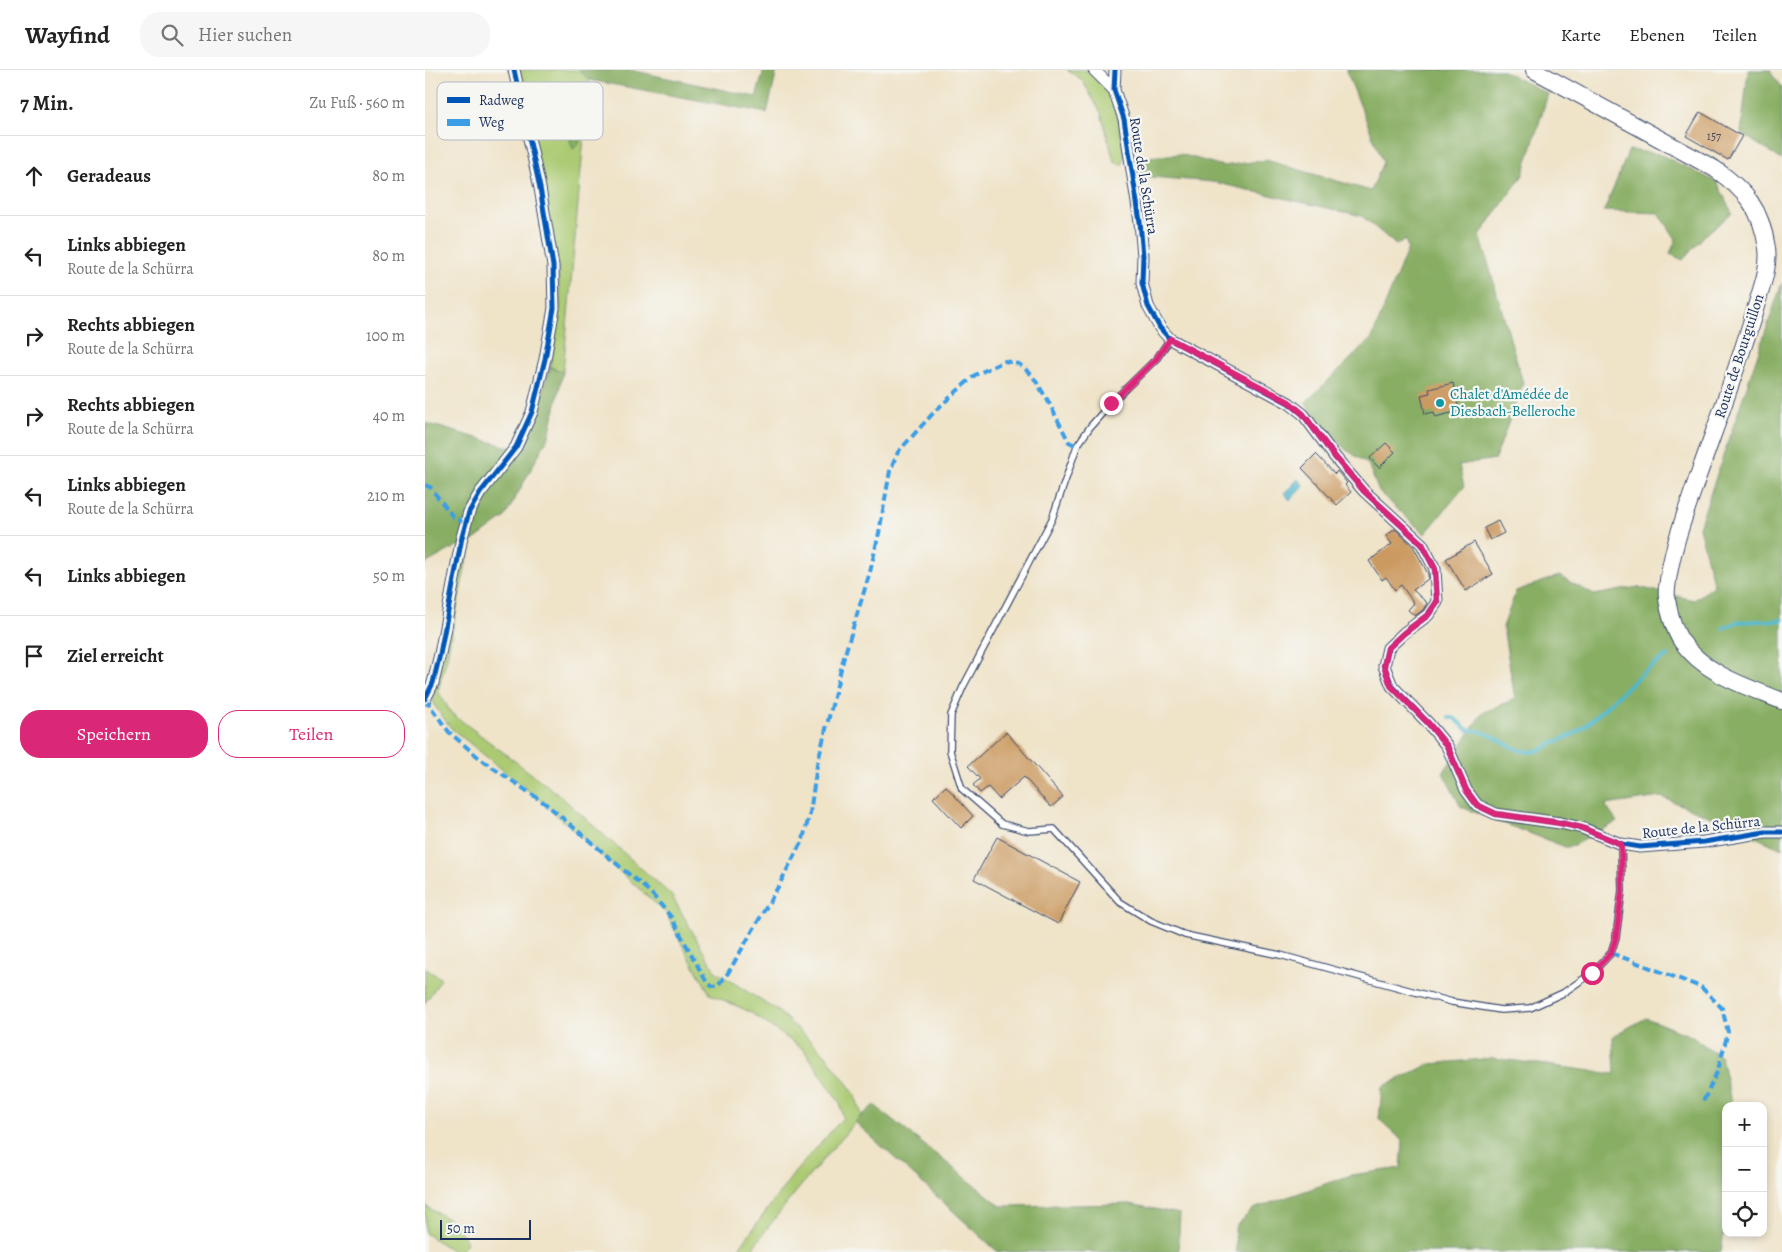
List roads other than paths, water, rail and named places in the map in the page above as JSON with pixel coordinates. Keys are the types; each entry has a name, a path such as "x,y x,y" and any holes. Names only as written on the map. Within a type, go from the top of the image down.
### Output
{"main road":[{"name":"Route de Bourguillon","path":"1534,70 1715,169 1736,184 1755,206 1763,227 1768,250 1766,270 1747,336 1675,543 1666,590 1671,618 1682,641 1699,661 1725,678 1782,701"}],"street":[{"path":"1094,70 1114,90"},
{"name":"Route de la Schürra","path":"1115,70 1114,90 1124,119 1140,222 1143,256 1142,284 1148,306 1160,328 1170,339 1289,402 1303,414 1335,457 1364,491 1422,544 1435,569 1437,602 1428,615 1388,648 1384,666 1391,686 1428,723 1447,746 1466,790 1477,805 1496,814 1568,824 1621,844 1640,847 1704,842 1765,832 1782,832"},
{"path":"425,699 433,683 441,654 462,537 469,512 480,493 516,447 532,412 545,360 554,308 551,256 540,188 529,140"}],"lane":[{"path":"1170,339 1157,358 1111,403 1090,427 1077,446 1052,519 963,687 951,715 950,751 962,789 1002,824 1029,831 1054,829 1120,902 1151,921 1185,935 1280,955 1452,1002 1501,1010 1530,1008 1563,993 1592,973 1611,953 1616,937 1622,891 1621,844"}],"water":[{"path":"1298,479 1304,486 1290,500 1284,493"}],"waterway":[{"path":"1723,628 1737,622 1782,620"},
{"path":"1449,718 1454,718 1468,730 1486,733 1519,750 1527,752 1538,750 1577,732 1633,681 1668,656"}],"place":[{"name":"Chalet d'Amédée de Diesbach-Belleroche","path":"1440,403"}]}
